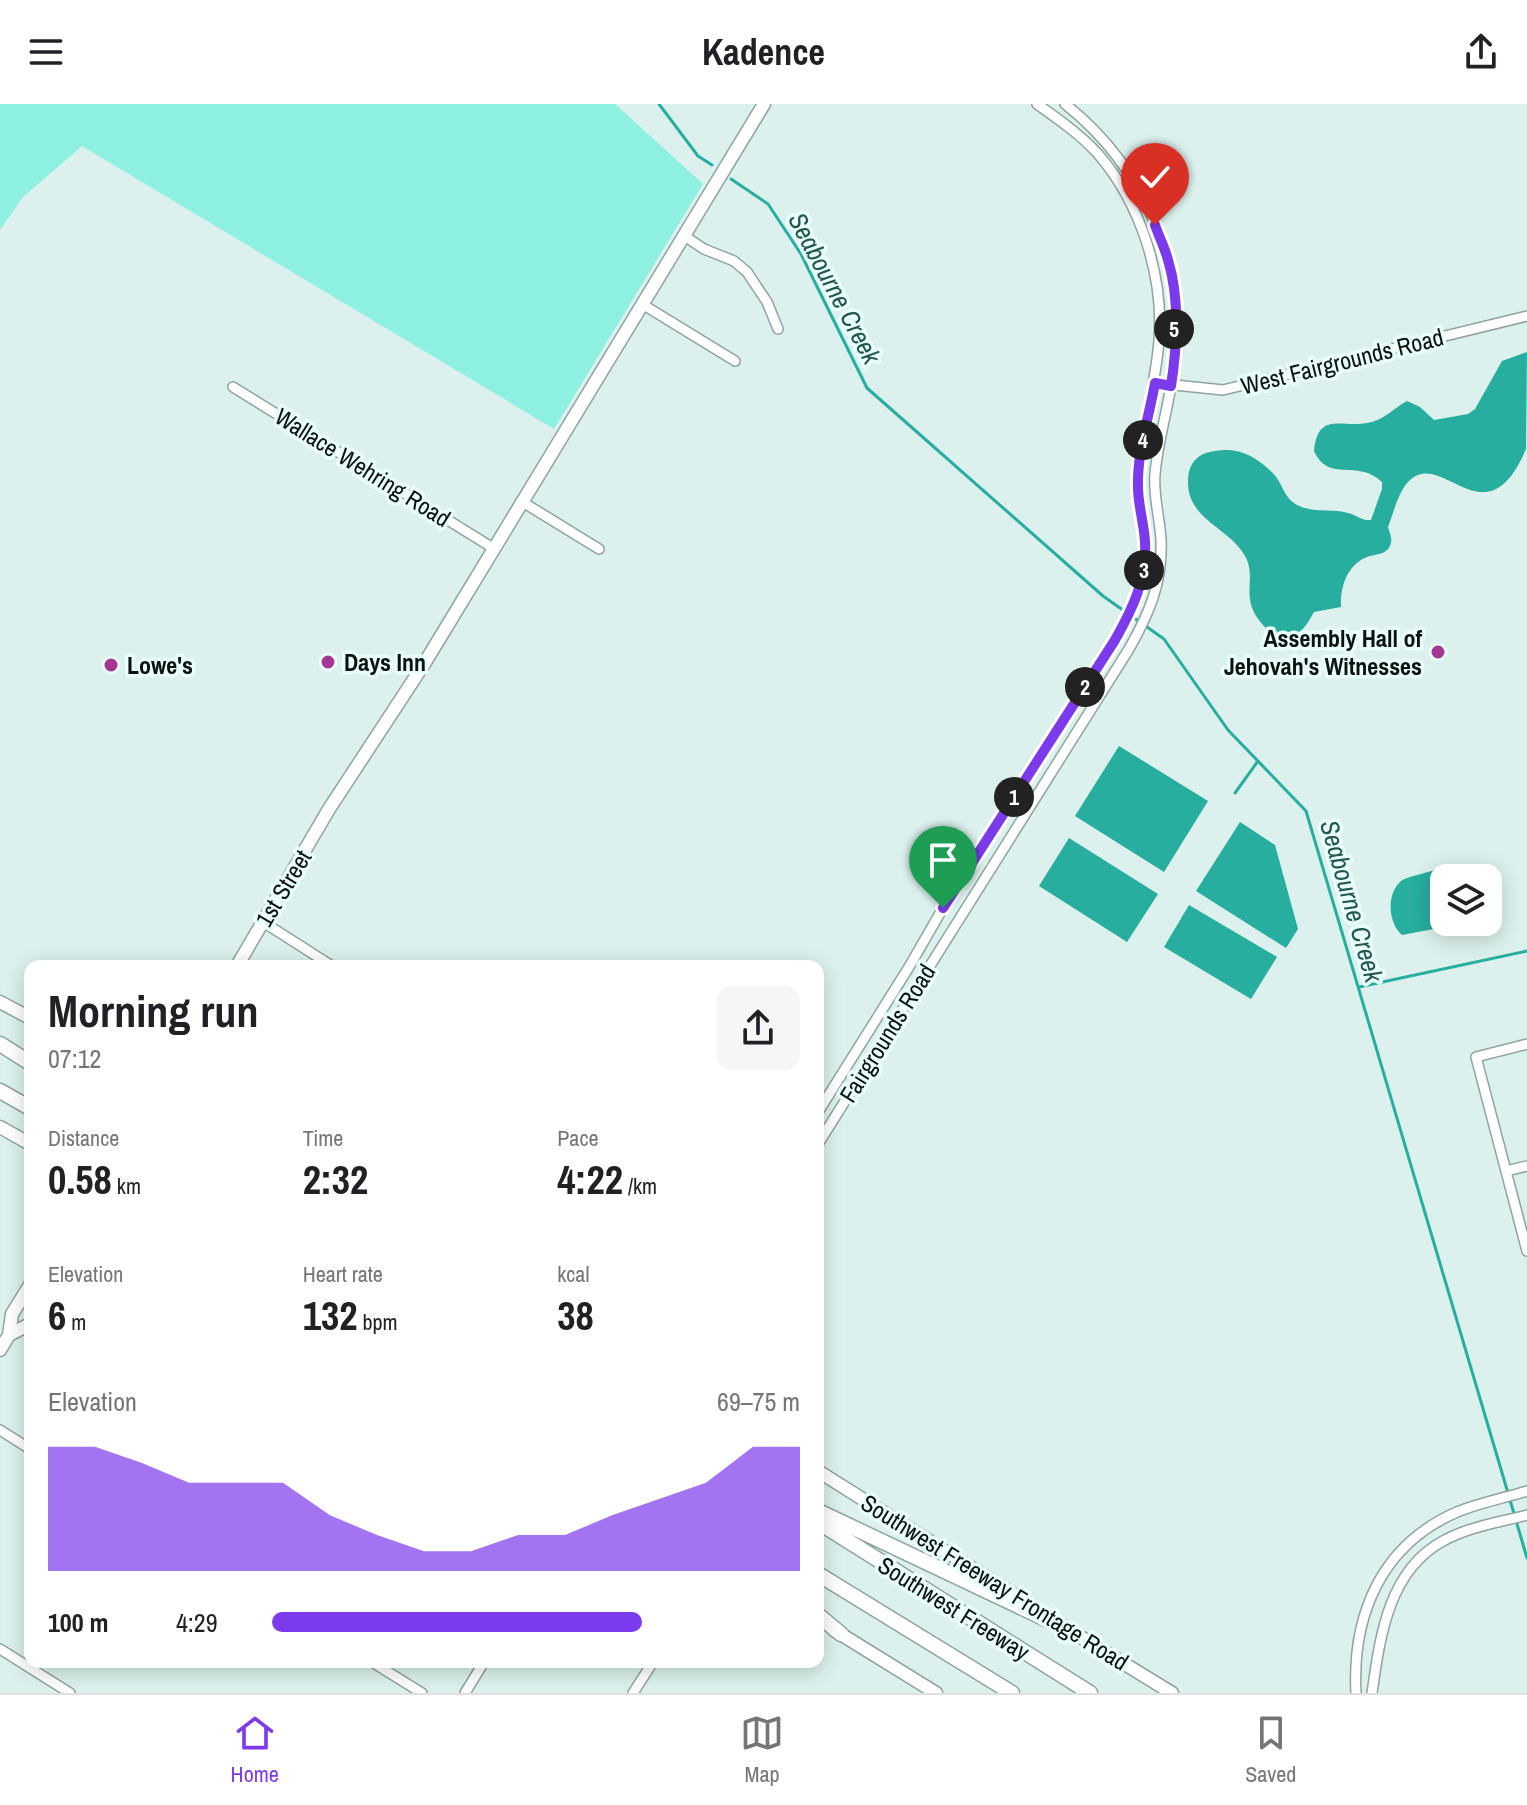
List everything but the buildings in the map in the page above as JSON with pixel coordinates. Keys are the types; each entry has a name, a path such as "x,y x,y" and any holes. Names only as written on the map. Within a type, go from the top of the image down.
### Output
{"highway":[{"path":"0,1044 24,1059"},
{"path":"0,1091 24,1105"},
{"path":"824,1514 1071,1631"},
{"name":"Southwest Freeway","path":"824,1526 1090,1693"},
{"name":"Southwest Freeway","path":"824,1578 1012,1693"},
{"path":"824,1621 841,1634"}],"main road":[{"name":"1st Street","path":"241,960 329,809 424,664 764,104"},
{"path":"0,1002 24,1015"},
{"path":"0,1127 24,1141"},
{"path":"0,1350 9,1335 12,1314 24,1295"},
{"path":"9,1335 24,1327"},
{"name":"Southwest Freeway Frontage Road","path":"824,1475 1172,1693"},
{"path":"841,1634 936,1693"}],"street":[{"name":"Fairgrounds Road","path":"824,1102 943,908 1115,640 1131,613 1140,588 1145,553 1138,486 1142,445 1155,383 1159,337 1158,292 1141,230 1112,173 1097,153 1061,120 1037,104"},
{"name":"Fairgrounds Road","path":"824,1134 1129,649 1146,620 1156,593 1162,567 1154,486 1174,363 1174,294 1169,262 1137,184 1086,121 1065,104"},
{"path":"683,235 704,249 734,261 747,272 767,302 778,329"},
{"path":"642,304 735,361"},
{"name":"West Fairgrounds Road","path":"1155,383 1223,390 1527,316"},
{"name":"Wallace Wehring Road","path":"233,387 493,548"},
{"path":"521,501 599,549"},
{"path":"263,922 323,960"},
{"path":"1527,1044 1476,1057 1527,1251"},
{"path":"1506,1171 1527,1166"},
{"path":"0,1430 24,1445"},
{"path":"1356,1693 1358,1637 1367,1604 1378,1582 1415,1538 1440,1521 1474,1506 1527,1491"},
{"path":"1372,1693 1383,1623 1392,1597 1404,1579 1441,1542 1527,1515"},
{"path":"0,1649 24,1664"},
{"path":"30,1668 70,1693"},
{"path":"382,1668 422,1693"},
{"path":"465,1693 480,1668"},
{"path":"633,1693 649,1668"}],"shaded area":[{"path":"0,104 615,104 703,184 554,429 82,146 23,197 0,230"},
{"path":"1527,352 1526,449 1511,476 1495,489 1480,492 1436,475 1422,474 1409,481 1399,496 1388,527 1390,546 1383,553 1367,557 1354,565 1344,584 1341,607 1314,612 1306,625 1295,634 1275,635 1267,629 1251,606 1250,573 1245,556 1194,505 1188,475 1196,459 1213,451 1240,452 1267,467 1294,503 1314,510 1341,512 1371,520 1382,482 1373,475 1336,469 1320,461 1314,451 1320,430 1332,424 1373,422 1407,401 1420,407 1434,420 1468,414 1475,409 1502,361"},
{"path":"1119,746 1208,801 1164,872 1075,816"},
{"path":"1240,822 1275,845 1298,929 1286,948 1196,891"},
{"path":"1069,838 1158,894 1127,942 1039,886"},
{"path":"1430,871 1430,930 1402,935 1397,930 1391,901 1396,887 1404,879"},
{"path":"1189,905 1277,957 1251,999 1164,947"}],"waterway":[{"name":"Seabourne Creek","path":"659,104 698,156 712,165"},
{"name":"Seabourne Creek","path":"731,179 768,204 801,254 867,388 1103,596 1164,639 1228,730 1306,811 1508,1493"},
{"path":"1235,793 1258,761"},
{"path":"1359,987 1527,951"},
{"name":"Seabourne Creek","path":"1510,1500 1527,1558"}],"place":[{"name":"Assembly Hall of Jehovah's Witnesses","path":"1438,652"},
{"name":"Days Inn","path":"328,662"},
{"name":"Lowe's","path":"111,665"}],"route":[{"path":"943,908 1115,640 1131,613 1140,588 1145,566 1138,486 1142,445 1155,383 1171,386 1174,363 1174,294 1169,262 1155,225"}]}
